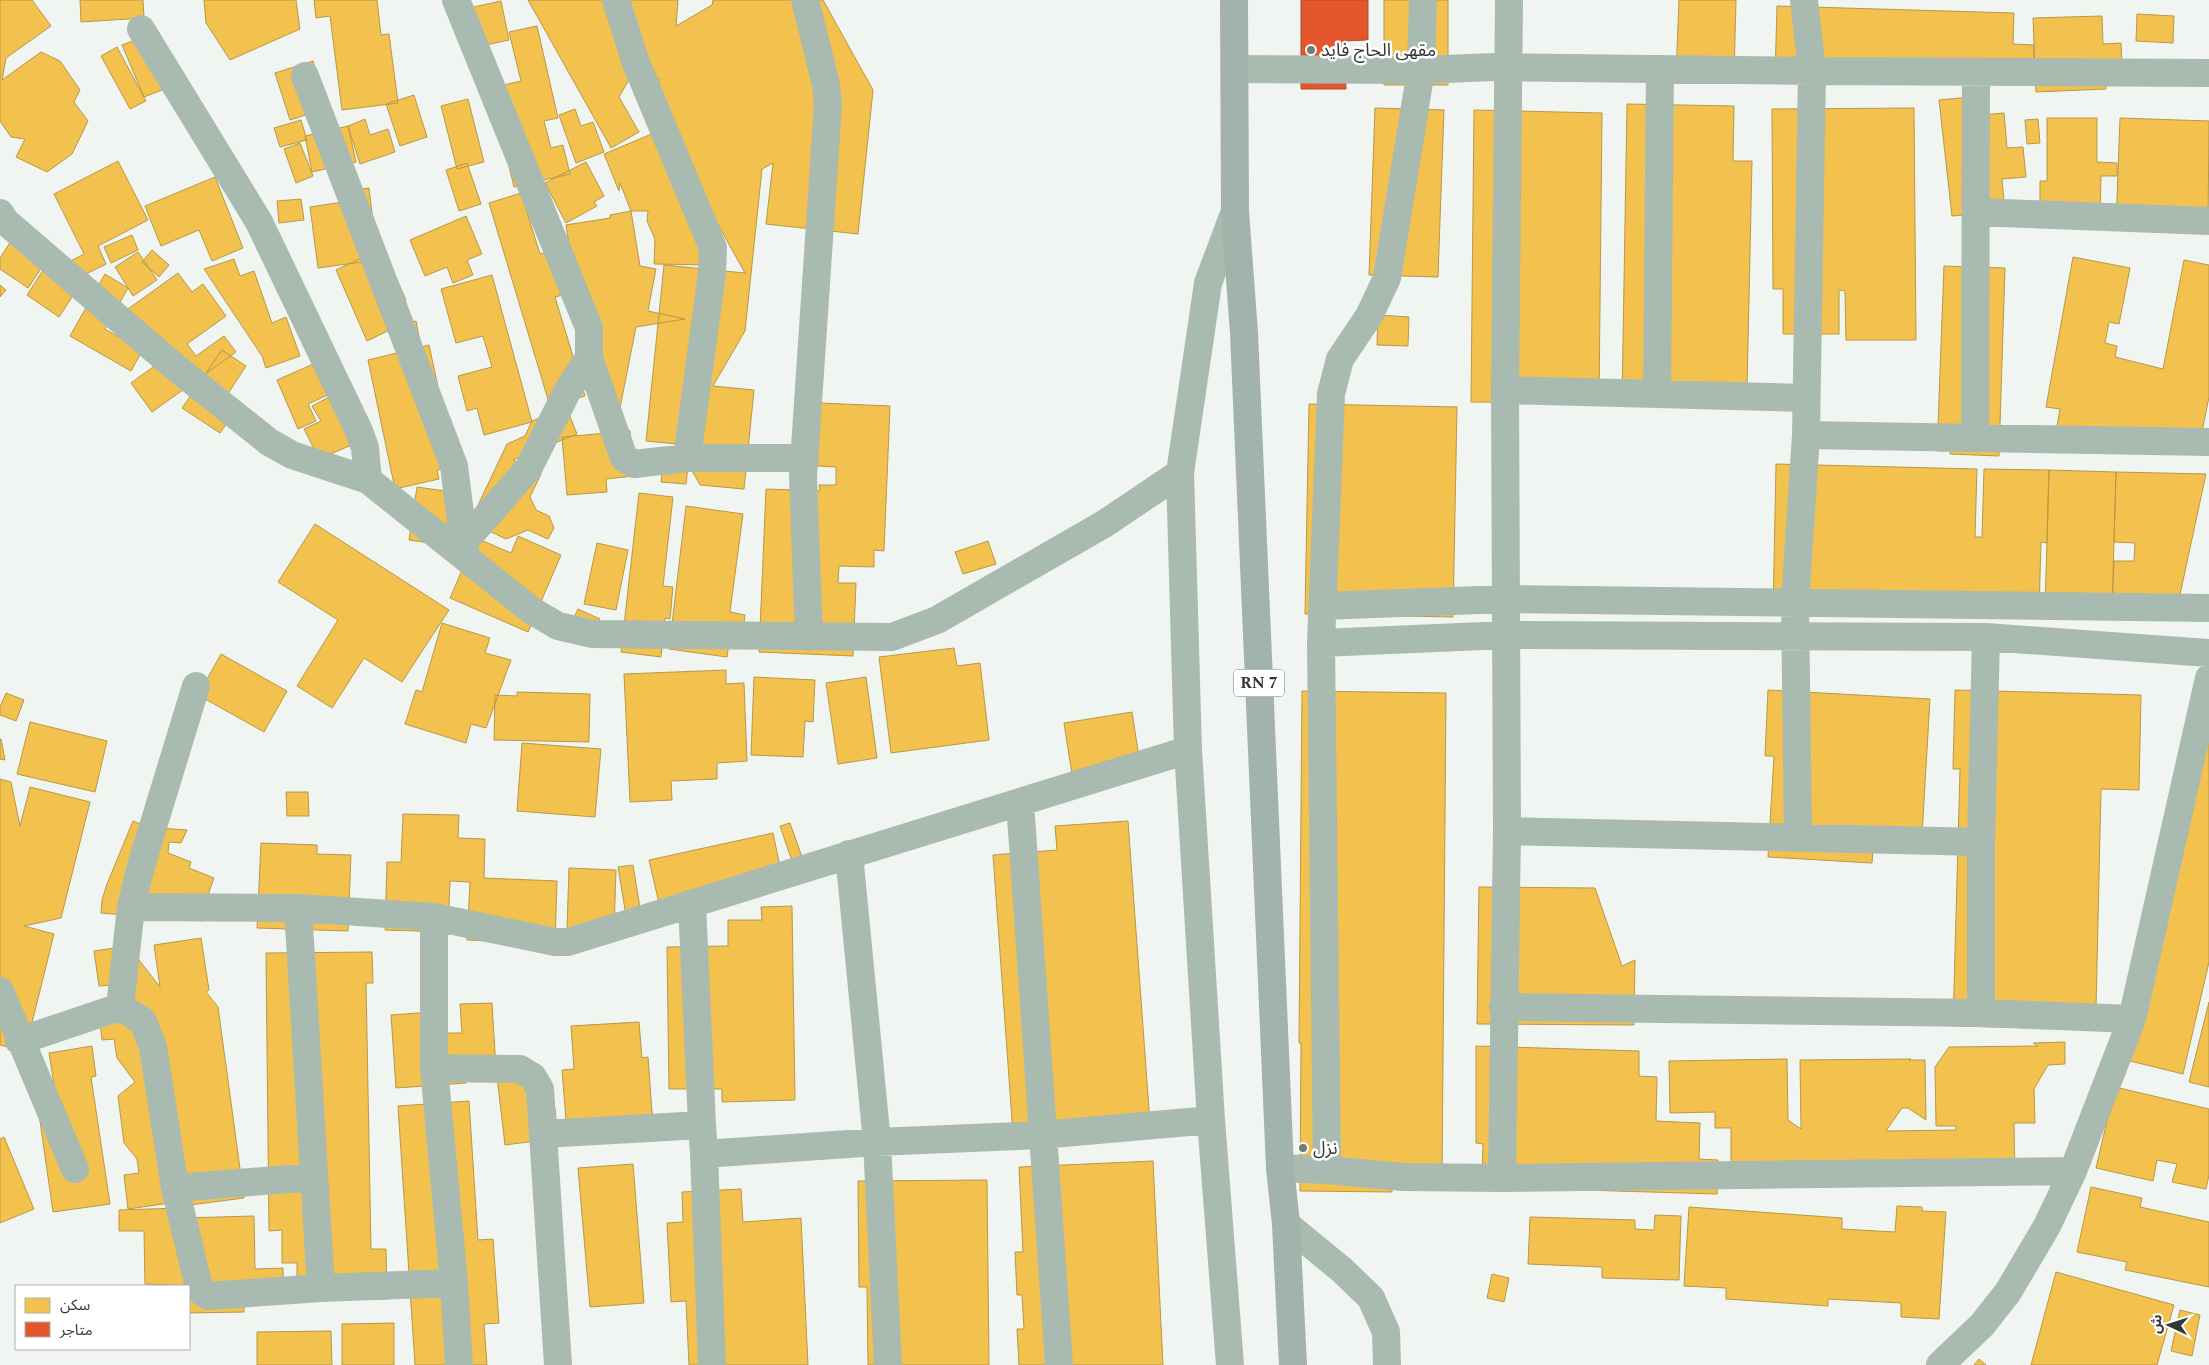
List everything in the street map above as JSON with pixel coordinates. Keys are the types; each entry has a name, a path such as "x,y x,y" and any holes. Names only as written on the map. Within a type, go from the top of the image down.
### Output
{"main road":[{"name":"RN 7","path":"1234,0 1236,211 1244,333 1280,1168 1286,1224 1293,1365"}],"street":[{"path":"456,0 589,328 589,358 624,458 639,465 687,458 805,458"},
{"path":"616,0 636,63 713,248 712,273 687,458"},
{"path":"805,0 826,84 828,105 805,458 809,637"},
{"path":"1326,1170 1321,644 1331,394 1340,359 1369,316 1387,278 1421,70 1423,0"},
{"path":"1502,1178 1507,831 1505,390 1510,68 1509,0"},
{"path":"1798,837 1794,637 1806,435 1812,71 1804,0"},
{"path":"141,29 259,222 359,431 365,448 368,480"},
{"path":"1236,70 1510,68 2209,73"},
{"path":"1657,393 1660,69"},
{"path":"1975,438 1976,72"},
{"path":"305,76 454,466 465,550"},
{"path":"1230,1365 1211,1120 1188,750 1180,473 1208,283 1236,211"},
{"path":"1977,212 2209,222"},
{"path":"0,213 6,222 174,367 270,442 292,455 368,480 465,550 531,610 558,626 594,634 892,637 937,620 1104,524 1180,473"},
{"path":"465,550 523,478 568,390 589,358"},
{"path":"1505,390 1806,398"},
{"path":"1806,435 2209,442"},
{"path":"1322,606 1506,599 2209,608"},
{"path":"1321,644 1507,636 1986,637 2209,653"},
{"path":"1981,1012 1981,842 1986,637"},
{"path":"1940,1365 1982,1324 2008,1292 2047,1226 2074,1171 2132,1019 2209,678"},
{"path":"120,1007 131,907 141,866 196,686"},
{"path":"131,907 298,908 434,917 555,942 568,942 1188,750"},
{"path":"1020,802 1041,1135 1059,1365"},
{"path":"1507,831 1981,842"},
{"path":"849,854 877,1142 888,1365"},
{"path":"692,903 712,1365"},
{"path":"298,908 321,1288"},
{"path":"434,917 434,1068 454,1283 459,1365"},
{"path":"0,991 19,1041 75,1168"},
{"path":"19,1041 120,1007"},
{"path":"120,1007 142,1021 153,1047 175,1188 198,1283 202,1292 208,1296 321,1288 454,1283"},
{"path":"1503,1007 1981,1012 2132,1019"},
{"path":"434,1068 520,1069 533,1077 540,1089 558,1365"},
{"path":"704,1154 877,1142 1041,1135 1211,1120"},
{"path":"543,1134 702,1125"},
{"path":"1280,1168 1403,1177 1502,1178 2074,1171"},
{"path":"175,1188 314,1177"},
{"path":"1286,1224 1342,1270 1371,1298 1386,1332 1387,1365"}],"building: سكن":[{"path":"0,0 32,0 51,26 6,58 2,80 41,52 60,61 80,90 74,102 88,121 72,154 47,172 16,157 25,139 11,137 0,121"},
{"path":"80,0 143,0 144,18 81,22"},
{"path":"204,0 296,0 300,29 230,60 206,23"},
{"path":"314,0 377,0 381,35 389,34 398,103 342,110 330,16 316,18"},
{"path":"528,0 678,0 676,26 712,5 713,0 823,0 873,90 858,234 766,224 773,163 762,169 745,331 713,386 754,390 744,489 700,485 677,444 646,441 664,265 745,273 643,90 660,80 637,66 619,97 639,132 611,148"},
{"path":"1384,0 1448,0 1448,85 1384,85"},
{"path":"1679,0 1736,0 1734,76 1676,74"},
{"path":"501,1 509,40 468,49 460,10"},
{"path":"1777,6 2014,13 2013,44 2034,45 2033,84 1775,76"},
{"path":"2137,14 2174,16 2173,43 2136,41"},
{"path":"2102,16 2103,44 2121,43 2122,66 2105,67 2106,89 2036,92 2033,18"},
{"path":"537,26 558,118 544,121 551,148 563,145 570,174 514,187 490,88 521,81 509,32"},
{"path":"141,38 162,90 144,97 122,45"},
{"path":"117,47 146,101 130,109 101,56"},
{"path":"313,61 319,81 318,111 290,120 275,73"},
{"path":"414,95 427,137 400,146 386,104"},
{"path":"1970,97 1972,116 2004,113 2007,148 2023,147 2026,177 2002,179 2005,212 1952,216 1939,100"},
{"path":"468,99 484,162 457,169 441,106"},
{"path":"1627,104 1734,106 1733,161 1752,161 1747,390 1622,402"},
{"path":"1375,108 1444,110 1438,277 1369,275"},
{"path":"1914,108 1916,340 1846,340 1845,291 1839,290 1839,334 1783,334 1783,289 1773,289 1772,109"},
{"path":"575,109 581,126 593,122 604,152 576,163 559,115"},
{"path":"1474,110 1602,113 1599,403 1471,402"},
{"path":"2047,118 2097,118 2097,162 2117,163 2117,176 2101,176 2100,217 2040,216 2040,181 2047,181"},
{"path":"2120,118 2209,121 2208,229 2116,226"},
{"path":"365,119 370,135 388,129 395,152 360,164 348,126"},
{"path":"2038,119 2040,143 2027,144 2025,120"},
{"path":"301,120 307,140 280,147 274,128"},
{"path":"348,126 356,162 312,172 305,136"},
{"path":"661,130 710,265 654,264 655,239 647,221 648,211 631,211 620,183 619,191 604,154"},
{"path":"300,143 313,176 296,183 284,149"},
{"path":"118,161 148,220 98,246 106,264 74,280 65,264 84,254 54,194"},
{"path":"586,162 604,196 594,202 597,206 566,223 545,183"},
{"path":"467,163 481,204 459,211 446,170"},
{"path":"215,177 243,248 212,261 199,230 161,246 145,206"},
{"path":"369,188 376,247 362,262 318,268 310,207 343,202 341,192"},
{"path":"521,193 540,254 553,250 567,294 555,297 585,396 550,406 489,203"},
{"path":"301,199 304,220 279,223 277,201"},
{"path":"631,211 640,266 656,269 648,311 685,319 636,327 615,433 577,297 566,225 610,218 610,215"},
{"path":"466,216 482,254 467,260 473,275 453,283 447,267 425,276 410,240"},
{"path":"132,235 138,250 111,263 104,247"},
{"path":"11,241 44,264 28,288 0,269 0,258"},
{"path":"383,248 406,300 392,306 400,325 367,341 336,270"},
{"path":"152,250 169,265 159,277 142,262"},
{"path":"138,252 157,280 133,296 115,267"},
{"path":"2073,257 2130,268 2119,324 2109,322 2105,343 2117,346 2115,357 2163,369 2184,260 2209,265 2209,397 2198,452 2056,432 2060,409 2046,407"},
{"path":"234,259 240,276 254,271 272,323 286,317 300,356 266,368 262,356 204,269"},
{"path":"49,261 81,283 59,317 27,295"},
{"path":"1944,266 2005,268 1999,456 1950,454 1950,451 1937,451"},
{"path":"178,273 192,292 203,284 226,316 187,344 196,356 224,336 236,352 152,412 131,383 164,359 128,309"},
{"path":"105,274 128,288 105,329 142,351 131,371 70,336"},
{"path":"492,275 532,422 484,435 477,408 467,411 458,376 492,367 483,336 456,343 441,289"},
{"path":"0,285 6,290 0,297"},
{"path":"1378,315 1409,317 1408,346 1377,345"},
{"path":"416,321 421,347 429,345 455,466 437,470 439,479 395,489 368,360 397,353 392,326"},
{"path":"222,350 246,366 225,398 238,407 220,433 182,408"},
{"path":"320,361 334,392 308,404 316,421 298,429 277,380"},
{"path":"337,393 361,441 319,459 304,429 321,421 312,406"},
{"path":"820,403 890,406 884,551 874,550 874,567 839,566 838,583 856,583 853,656 759,652 766,489 820,491 819,485 836,485 836,467 817,466"},
{"path":"1309,404 1457,407 1453,617 1305,614"},
{"path":"566,407 577,434 513,460 541,474 530,497 536,510 549,516 554,528 548,539 528,530 506,539 470,522 507,444 525,436 532,421"},
{"path":"630,431 634,476 606,479 607,492 567,495 562,437"},
{"path":"664,454 689,456 686,484 661,482"},
{"path":"1776,464 1977,469 1975,537 1982,537 1984,469 2049,470 2047,543 2041,542 2039,611 1773,614"},
{"path":"2049,470 2116,472 2112,611 2045,610"},
{"path":"2116,472 2206,474 2176,613 2112,611 2114,561 2134,561 2135,543 2114,542"},
{"path":"417,487 452,492 444,545 409,540"},
{"path":"639,493 673,497 663,586 673,587 670,619 665,618 661,657 621,652"},
{"path":"686,506 743,514 730,612 745,615 741,645 729,643 727,657 669,649"},
{"path":"315,524 449,610 402,682 364,658 332,708 297,686 338,620 278,582"},
{"path":"518,536 561,555 528,632 450,598 476,538 511,553"},
{"path":"988,541 996,564 963,574 955,552"},
{"path":"597,543 628,550 616,610 584,604"},
{"path":"578,609 600,619 592,639 569,628"},
{"path":"442,623 490,638 485,653 511,660 486,728 471,724 466,743 405,724 416,690 422,692"},
{"path":"954,648 957,666 980,663 989,740 891,753 879,657"},
{"path":"221,654 287,691 264,732 198,695"},
{"path":"726,670 726,684 744,683 747,761 717,763 717,779 671,781 672,800 630,802 624,674"},
{"path":"754,677 815,680 813,722 805,721 803,757 751,755"},
{"path":"866,677 877,758 838,764 826,683"},
{"path":"1768,690 1930,699 1921,852 1873,849 1872,863 1768,857 1774,756 1765,756"},
{"path":"1955,690 2141,695 2139,790 2101,789 2096,1009 2038,1028 1953,1026 1960,769 1953,769"},
{"path":"1302,691 1446,693 1442,1183 1392,1183 1392,1192 1300,1191 1301,1043 1299,1043"},
{"path":"517,692 590,694 589,742 494,740 495,695 517,696"},
{"path":"6,693 24,700 16,721 0,715 0,707"},
{"path":"1132,712 1141,770 1073,781 1064,723"},
{"path":"30,722 107,741 95,792 17,774"},
{"path":"2209,731 2209,962 2183,1074 2126,1060"},
{"path":"1,739 5,760 0,759"},
{"path":"522,743 601,749 595,817 517,811"},
{"path":"0,779 11,782 20,826 30,787 90,802 61,918 24,926 54,934 25,1051 0,1045"},
{"path":"286,792 308,792 309,816 287,816"},
{"path":"403,814 459,815 458,838 485,839 484,878 557,881 555,944 467,940 470,882 450,881 448,932 385,930 387,862 401,862"},
{"path":"133,821 156,831 158,828 187,830 181,843 169,842 168,853 191,862 189,868 214,878 202,921 101,913 102,900 107,884"},
{"path":"1128,821 1150,1123 1014,1148 993,855 1057,850 1055,826"},
{"path":"790,823 802,857 792,861 780,826"},
{"path":"773,833 782,876 659,903 649,860"},
{"path":"261,843 317,845 317,854 351,855 348,931 257,928"},
{"path":"633,865 642,920 627,922 618,867"},
{"path":"569,868 616,870 614,930 567,929"},
{"path":"1479,887 1595,888 1622,966 1635,960 1634,1025 1477,1024"},
{"path":"792,906 795,1100 722,1102 722,1089 669,1089 667,947 728,946 728,920 762,920 761,907"},
{"path":"201,938 209,990 206,992 218,1007 244,1198 190,1205 177,1202 128,1209 124,1175 139,1173 137,1159 124,1143 118,1096 135,1082 117,1058 114,1039 102,1040 99,1014 114,1002 112,985 99,986 94,951 128,946 160,987 154,945"},
{"path":"372,952 373,983 366,983 371,1249 386,1249 387,1299 297,1300 297,1263 282,1263 282,1230 269,1231 266,953"},
{"path":"2209,1002 2209,1087 2189,1082"},
{"path":"492,1003 496,1068 465,1070 466,1083 396,1088 391,1015 445,1011 447,1033 462,1033 460,1004"},
{"path":"639,1022 642,1058 648,1057 654,1139 568,1144 562,1070 574,1069 571,1026"},
{"path":"2065,1042 2065,1064 2048,1065 2034,1089 2035,1123 2014,1123 2015,1184 1731,1188 1731,1128 1715,1128 1715,1112 1670,1113 1669,1061 1787,1059 1788,1120 1801,1129 1800,1060 1911,1059 1909,1060 1925,1060 1926,1120 1908,1108 1902,1108 1886,1131 1956,1130 1956,1126 1936,1126 1935,1067 1949,1047 2038,1046 2033,1043"},
{"path":"92,1046 96,1076 91,1077 110,1204 53,1212 36,1093 55,1091 49,1053"},
{"path":"1476,1046 1639,1051 1639,1076 1657,1077 1656,1121 1700,1123 1699,1159 1718,1160 1717,1194 1482,1187 1483,1144 1476,1143"},
{"path":"543,1072 555,1109 558,1138 505,1145 497,1077"},
{"path":"2115,1087 2209,1109 2209,1175 2206,1189 2172,1182 2177,1164 2157,1160 2153,1181 2096,1168"},
{"path":"469,1101 478,1240 493,1239 499,1323 484,1324 487,1365 415,1365 398,1106"},
{"path":"4,1137 34,1209 0,1223 0,1139"},
{"path":"1153,1161 1163,1365 1019,1365 1017,1329 1024,1329 1022,1295 1017,1295 1015,1252 1023,1252 1019,1167"},
{"path":"633,1164 644,1303 590,1307 578,1168"},
{"path":"987,1180 989,1365 868,1365 867,1287 859,1287 858,1181"},
{"path":"2091,1187 2142,1198 2140,1207 2209,1222 2209,1287 2125,1270 2127,1262 2077,1252"},
{"path":"741,1189 743,1222 801,1218 808,1365 689,1365 686,1301 671,1302 667,1223 683,1222 682,1192"},
{"path":"1897,1206 1922,1207 1922,1211 1946,1212 1939,1319 1901,1317 1901,1303 1828,1299 1828,1306 1726,1299 1726,1288 1684,1286 1689,1207 1842,1218 1842,1229 1895,1232"},
{"path":"181,1208 182,1218 254,1216 255,1269 283,1268 284,1302 244,1303 244,1312 190,1313 190,1285 145,1284 144,1231 119,1231 119,1210"},
{"path":"1655,1215 1681,1216 1679,1280 1602,1278 1602,1267 1528,1264 1530,1217 1635,1220 1635,1229 1654,1230"},
{"path":"2056,1272 2174,1305 2157,1365 2031,1365"},
{"path":"1492,1274 1509,1278 1504,1302 1487,1298"},
{"path":"2180,1310 2200,1315 2192,1356 2171,1351"},
{"path":"394,1323 394,1365 342,1365 342,1324"},
{"path":"331,1331 332,1365 257,1365 257,1332"},
{"path":"1979,1359 1986,1365 1974,1365"}],"building: متاجر":[{"path":"1301,0 1368,0 1368,40 1345,41 1346,89 1301,89"}],"place":[{"name":"مقهى الحاج فايد","path":"1311,50"},
{"name":"نزل","path":"1303,1148"}]}
